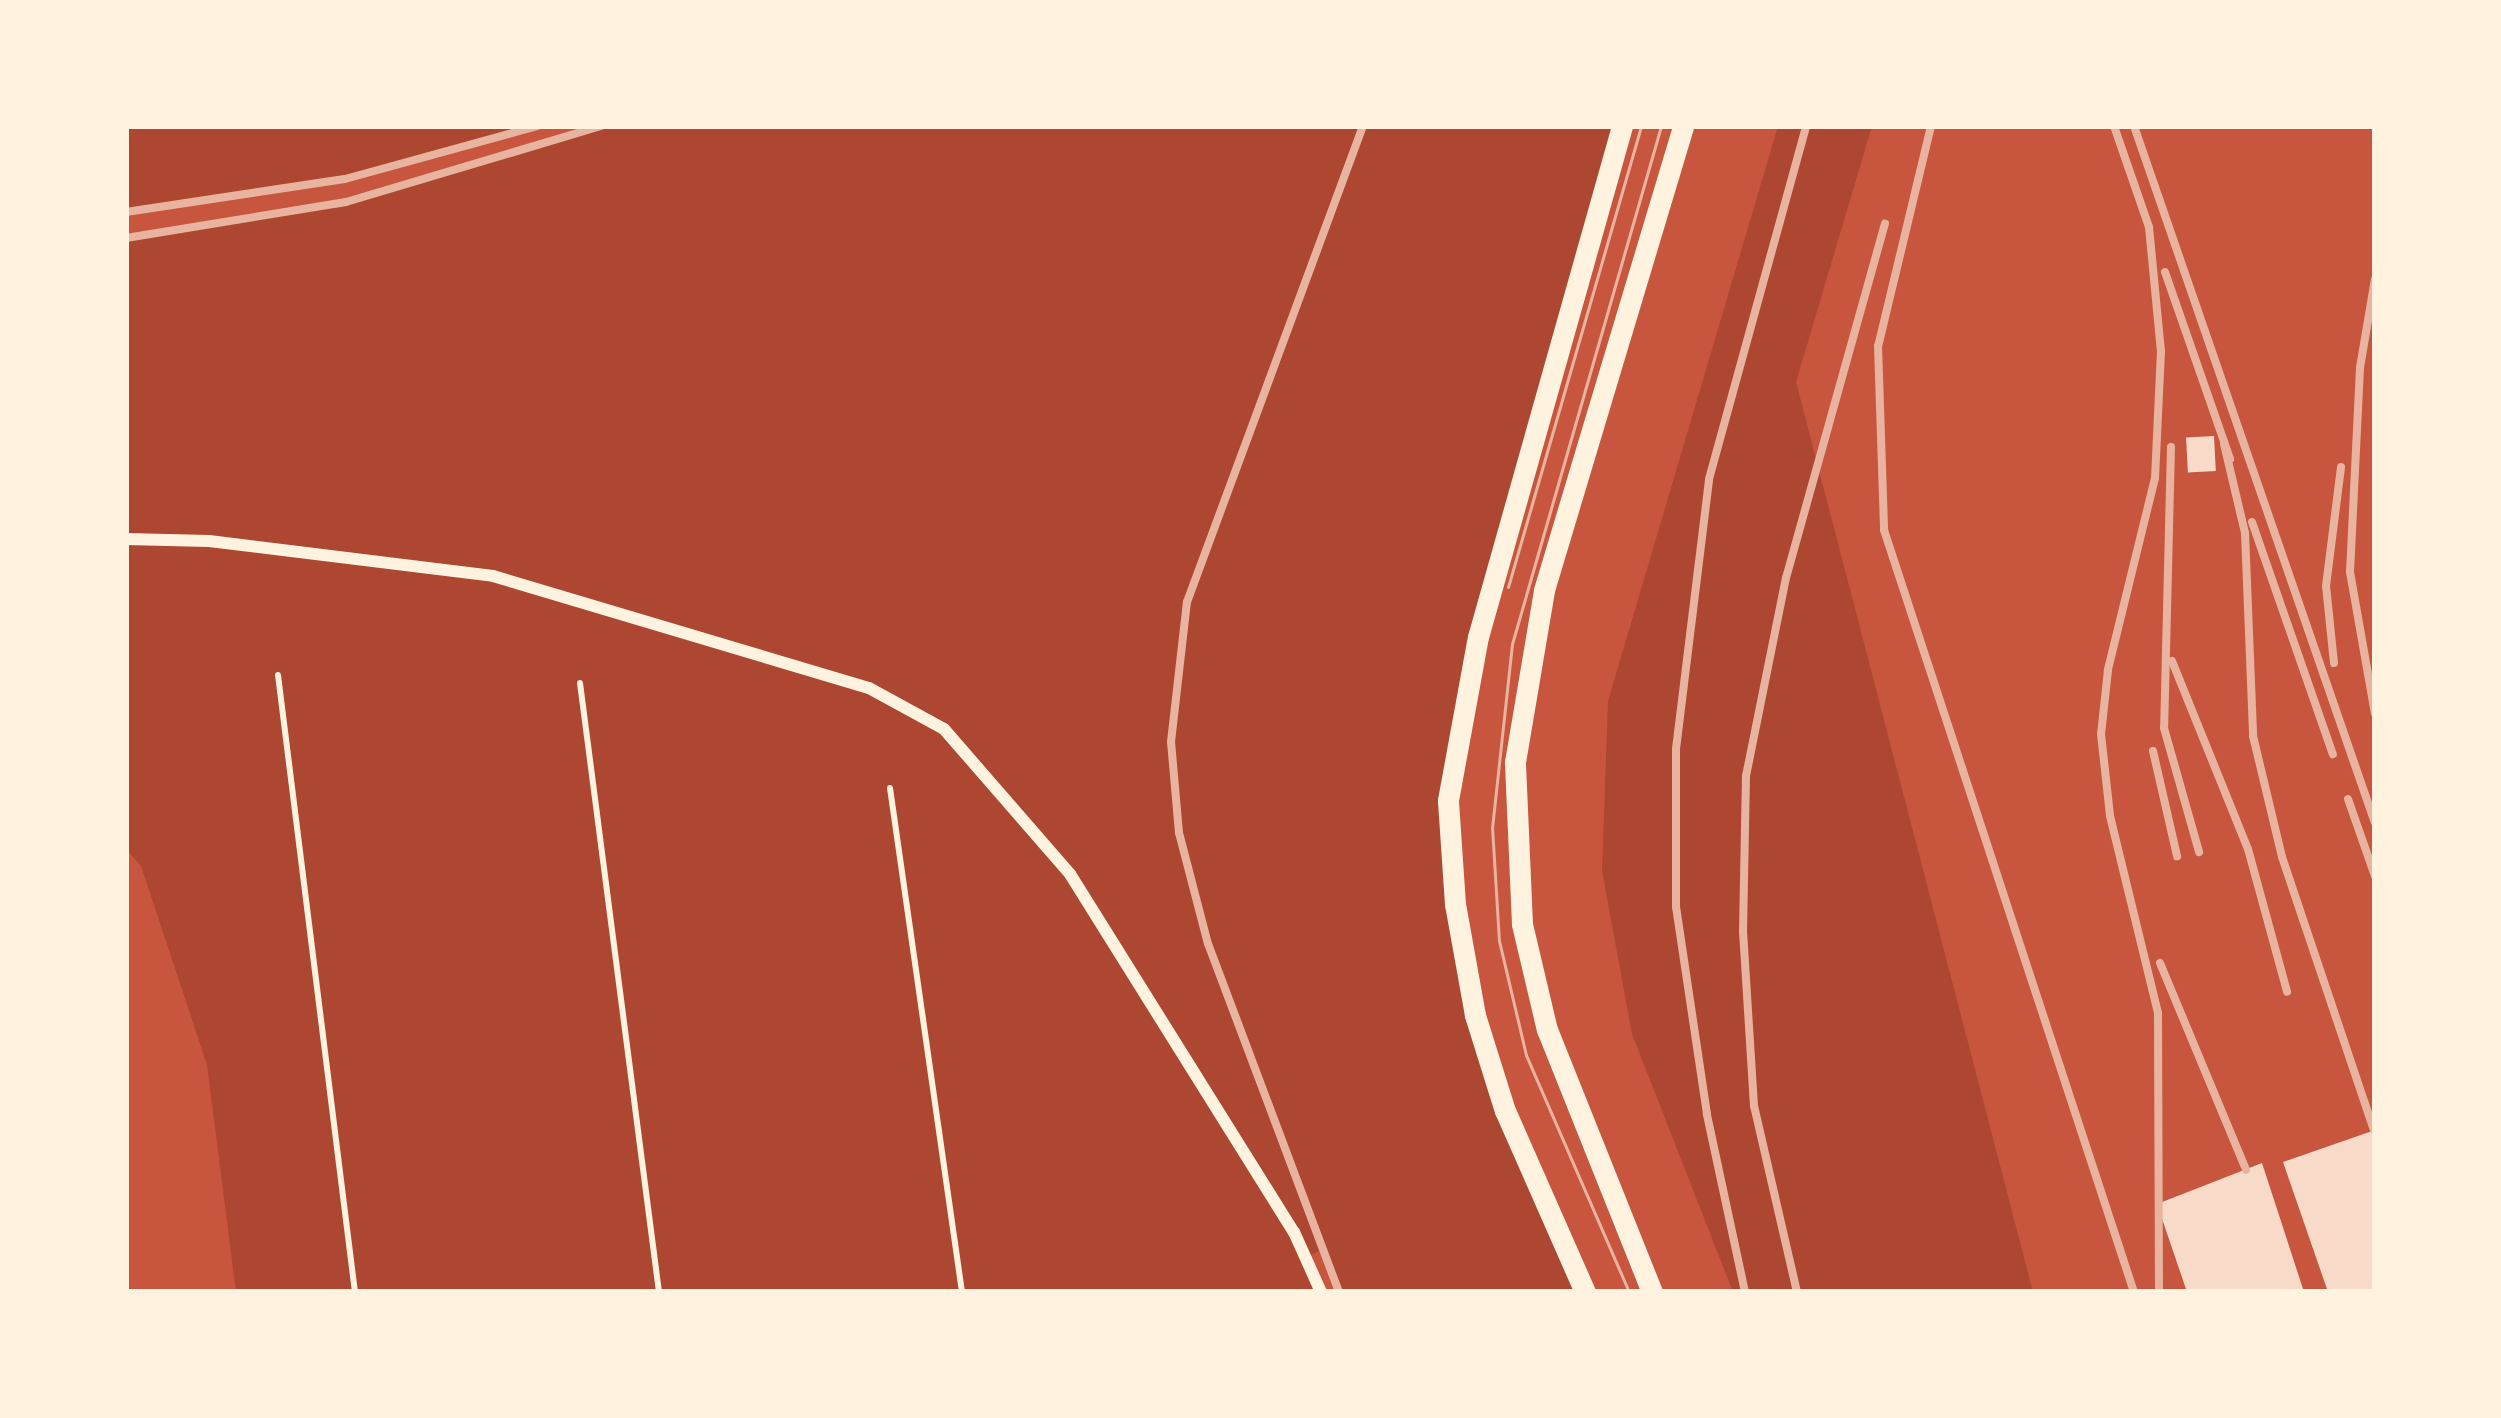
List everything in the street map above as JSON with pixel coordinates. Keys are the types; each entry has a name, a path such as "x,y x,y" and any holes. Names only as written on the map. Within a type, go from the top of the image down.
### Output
{"main road":[{"path":"1585,1292 1505,1111 1475,1015 1455,904 1448,800 1478,637 1622,126"},
{"path":"1652,1292 1547,1030 1522,924 1515,762 1544,590 1683,126"}],"street":[{"path":"126,538 209,541 493,576 869,688 944,729 1070,874 1294,1232 1321,1292"}],"lane":[{"path":"278,675 355,1292"},
{"path":"580,683 659,1292"},
{"path":"890,788 962,1292"}],"shaded area":[{"path":"126,126 537,126 345,179 126,212"},
{"path":"601,126 1622,126 1478,637 1448,800 1475,1015 1585,1292 1339,1292 1322,1250 1307,1256 1321,1292 236,1292 207,1065 141,866 126,849 126,238 346,202"},
{"path":"1778,126 1872,126 1796,382 2033,1292 1733,1292 1632,1034 1602,871 1608,701"}],"building":[{"path":"2214,436 2216,471 2188,472 2186,437"},
{"path":"2375,1130 2375,1292 2328,1292 2283,1162"},
{"path":"2262,1163 2304,1292 2187,1292 2157,1204"}],"tram line":[{"path":"1508,587 1641,126"},
{"path":"1629,1292 1526,1055 1499,941 1492,828 1512,644 1661,126"}],"railway":[{"path":"126,212 345,179 537,126"},
{"path":"126,238 346,202 601,126"},
{"path":"1339,1292 1208,944 1179,833 1171,742 1187,602 1363,126"},
{"path":"1745,1292 1707,1114 1676,907 1676,749 1709,479 1806,126"},
{"path":"1931,126 1878,346 1884,530 2134,1292"},
{"path":"2114,126 2149,227 2161,351 2155,478 2108,670 2101,734 2110,816 2158,1013 2159,1292"},
{"path":"2134,126 2375,823"},
{"path":"1797,1292 1754,1106 1743,932 1746,776 1786,578 1885,224"},
{"path":"2165,272 2230,459"},
{"path":"2375,279 2360,368 2350,572 2375,714"},
{"path":"2224,444 2245,533 2253,736 2282,857 2374,1130"},
{"path":"2171,447 2164,728 2199,852"},
{"path":"2334,663 2326,586 2341,467"},
{"path":"2252,522 2333,754"},
{"path":"2172,661 2248,849 2287,992"},
{"path":"2153,751 2177,856"},
{"path":"2348,799 2375,876"},
{"path":"2160,963 2246,1170"}]}
